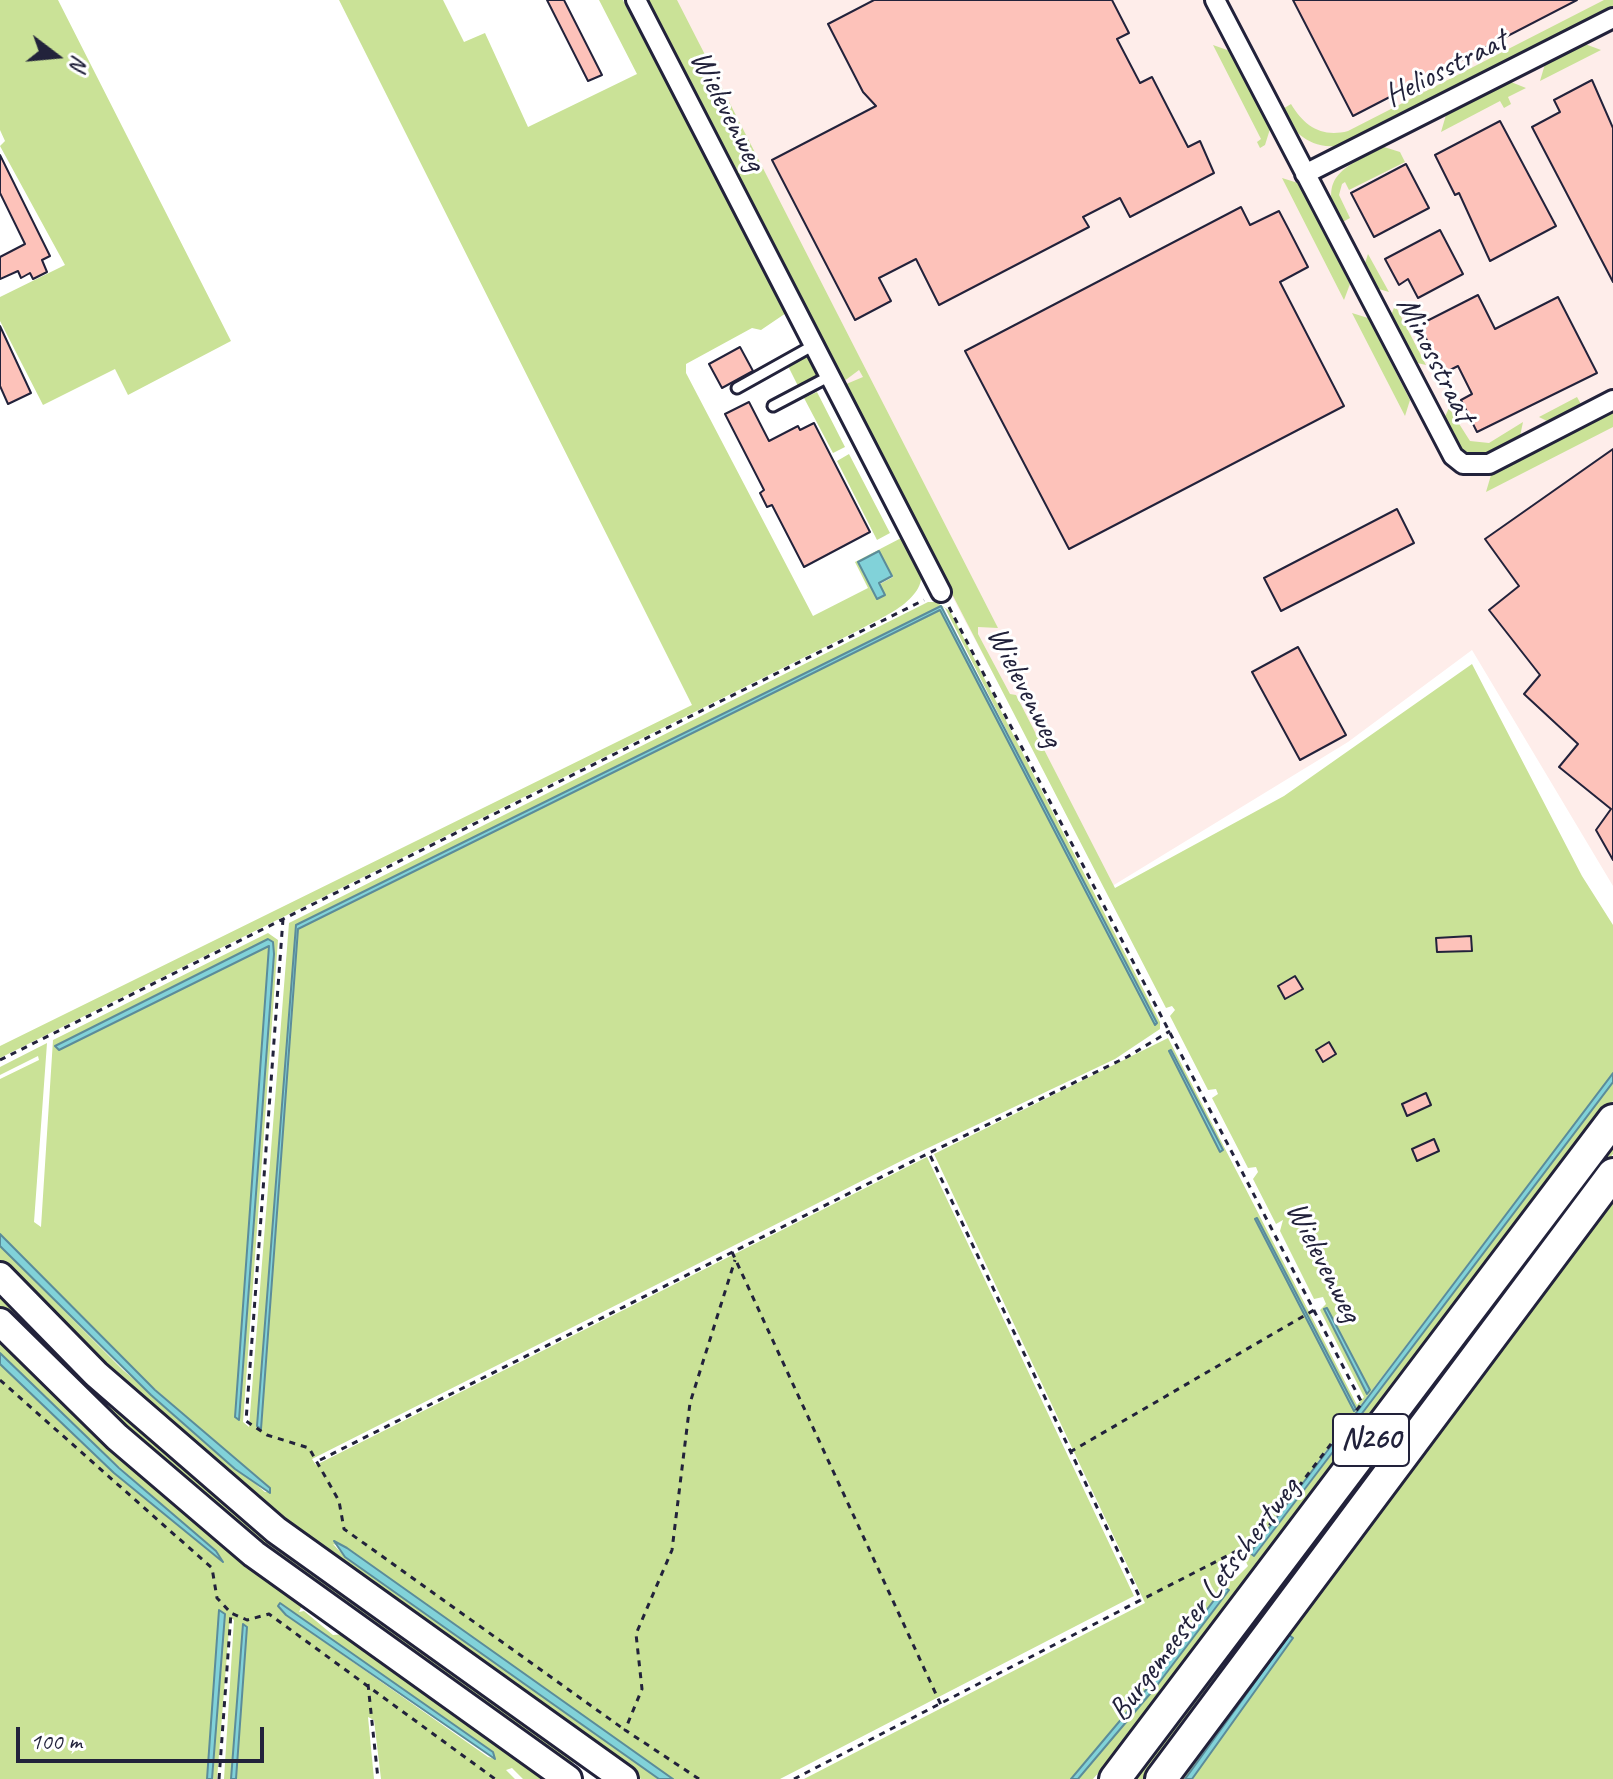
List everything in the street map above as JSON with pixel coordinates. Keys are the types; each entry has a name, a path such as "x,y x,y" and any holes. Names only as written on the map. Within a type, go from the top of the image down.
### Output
{"main road":[{"name":"Burgemeester Letschertweg","path":"1115,1779 1613,1120"},
{"name":"N260","path":"1161,1779 1613,1174"},
{"path":"0,1276 129,1404 276,1530 624,1779"},
{"path":"0,1322 117,1437 254,1554 568,1779"}],"street":[{"name":"Wielevenweg","path":"636,0 941,592"},
{"path":"1215,0 1305,174"},
{"name":"Heliosstraat","path":"1305,174 1613,18"},
{"name":"Minosstraat","path":"1305,174 1453,456 1463,464 1489,464 1613,400"}],"lane":[{"path":"737,388 814,345"},
{"path":"773,406 830,376"}],"path":[{"path":"0,1060 941,592"},
{"name":"Wielevenweg","path":"941,592 1361,1400 1258,1540 1141,1600"},
{"path":"283,919 246,1421 267,1435 309,1448 339,1501 344,1529 625,1730 699,1779"},
{"path":"319,1461 929,1153 1127,1057 1170,1031"},
{"path":"794,1779 1141,1600 929,1153"},
{"path":"732,1252 941,1705"},
{"path":"625,1730 642,1689 636,1634 672,1550 690,1403 735,1260"},
{"path":"1070,1452 1314,1310"},
{"path":"0,1380 212,1568 217,1598 231,1613 247,1620 269,1614 495,1779"},
{"path":"219,1779 231,1613"},
{"path":"368,1684 378,1779"}],"shaded area":[{"path":"644,0 1613,0 1613,886 1472,650 1348,742 1109,888 966,623"}],"green space":[{"path":"0,0 58,0 231,341 128,395 115,369 43,405 0,321 0,297 65,265 0,146 5,141 0,130"},
{"path":"339,0 443,0 464,42 485,33 528,127 637,74 599,0 623,0 638,30 643,28 789,311 761,330 752,328 686,364 686,373 813,616 868,588 855,562 905,536 920,565 918,588 912,597 891,613 859,630 0,1058 0,1046 692,705","holes":["879,552 893,577 880,584 885,596 858,562"]},
{"path":"645,0 677,0 998,628 978,627 978,634 1010,694 1016,695 1115,888 1284,796 1472,664 1582,876 1613,925 1613,1073 1319,1460 1255,1556 1613,1082 1613,1101 1158,1705 1093,1779 1078,1779 1155,1688 1228,1590 1225,1587 1150,1685 1071,1779 804,1779 1145,1603 934,1154 1168,1038 1357,1405 1364,1397 1320,1310 1326,1304 1323,1297 1314,1299 1280,1231 1283,1220 1276,1224 1253,1179 1258,1172 1256,1167 1248,1168 1212,1098 1218,1094 1216,1089 1208,1090 1170,1016 1175,1010 1172,1006 1166,1008 844,385 863,377 859,370 843,382","holes":["1172,1050 1221,1152 1169,1052","1255,1220 1356,1409 1354,1411","1327,1308 1370,1390 1368,1393 1324,1309","1233,1552 1243,1556 1248,1566 1235,1579 1225,1575 1220,1566 1224,1557"]},
{"path":"1604,0 1613,0 1613,10 1344,146 1323,145 1306,139 1281,110 1291,104 1315,128 1330,133 1348,131"},
{"path":"1585,44 1601,50 1540,81 1545,64"},
{"path":"1213,45 1230,51 1270,129 1265,145 1260,148 1257,142 1261,139"},
{"path":"1511,82 1526,88 1508,97 1511,104 1504,108 1500,101 1441,132 1446,115"},
{"path":"1384,147 1400,152 1405,162 1349,190 1345,182 1342,184 1339,195 1350,218 1339,224 1331,194 1333,183 1347,167"},
{"path":"1282,178 1298,183 1350,284 1344,300"},
{"path":"1368,254 1389,292 1372,287 1363,269"},
{"path":"1395,305 1426,365 1409,361 1389,321"},
{"path":"1352,313 1368,318 1410,400 1405,416"},
{"path":"811,353 821,373 799,388 788,366"},
{"path":"817,392 845,447 833,453 804,398"},
{"path":"1577,397 1583,408 1553,424 1539,417"},
{"path":"1449,408 1470,441 1489,443 1523,422 1519,441 1483,455 1467,452 1442,423"},
{"path":"1613,412 1613,427 1486,492 1491,475"},
{"path":"849,454 890,533 877,540 837,461"},
{"path":"928,602 936,602 950,611 1160,1022 1160,1029 1115,1059 907,1158 312,1459 316,1465 927,1157 1134,1596 780,1779 673,1779 347,1548 333,1544 345,1557 659,1779 641,1779 365,1584 193,1449 0,1262 0,1246 123,1370 265,1492 271,1492 128,1365 0,1234 0,1079 39,1060 38,1056 0,1075 0,1067 47,1043 34,1222 41,1227 53,1040 268,933 278,940 243,1422 249,1427 289,923","holes":["940,606 945,608 1155,1025 941,610 298,929 261,1428 296,925","268,939 273,942 274,954 238,1420 235,1416 269,946 59,1050 55,1046"]},
{"path":"1613,1131 1613,1154 1391,1447 1148,1779 1126,1779"},
{"path":"1613,1187 1613,1779 1192,1779 1292,1639 1236,1707 1185,1779 1170,1779"},
{"path":"0,1291 577,1757 573,1763 510,1727 235,1526 43,1353 0,1309"},
{"path":"0,1337 303,1603 299,1612 304,1611 333,1635 345,1634 500,1741 543,1779 523,1779 512,1768 506,1770 515,1779 381,1779 374,1720 368,1717 374,1779 236,1779 247,1627 243,1625 231,1779 224,1779 234,1620 230,1617 217,1779 212,1779 225,1614 220,1611 207,1779 0,1779 0,1364 48,1411 216,1551 105,1454 0,1353","holes":["280,1603 493,1752 495,1759 286,1615"]}],"water":[{"path":"879,551 892,576 879,583 885,595 877,599 858,562"},
{"path":"941,606 1157,1023 1155,1025 940,610 298,929 261,1429 257,1426 296,925"},
{"path":"268,939 273,942 274,954 239,1420 235,1417 269,946 59,1050 55,1046"},
{"path":"1169,1051 1223,1150 1220,1152"},
{"path":"1613,1073 1613,1082 1254,1556 1250,1553"},
{"path":"1255,1219 1356,1409 1354,1411"},
{"path":"0,1234 155,1390 270,1488 270,1493 235,1469 151,1395 0,1246"},
{"path":"1327,1308 1370,1390 1367,1394 1324,1309"},
{"path":"0,1353 119,1468 216,1551 223,1562 114,1473 0,1364"},
{"path":"334,1541 673,1779 659,1779 345,1557"},
{"path":"1224,1587 1229,1590 1155,1688 1078,1779 1071,1779 1150,1685"},
{"path":"280,1603 493,1752 495,1759 286,1615 278,1606"},
{"path":"219,1610 225,1614 212,1779 207,1779"},
{"path":"243,1624 247,1627 236,1779 231,1779"},
{"path":"1289,1635 1293,1638 1192,1779 1185,1779"}],"building":[{"path":"547,0 564,0 602,75 588,81"},
{"path":"874,0 1112,0 1129,33 1117,39 1140,83 1152,77 1188,147 1200,141 1214,173 1130,217 1120,198 1083,217 1089,227 939,305 916,259 879,278 891,301 855,320 772,160 876,106 863,92 828,24"},
{"path":"1293,0 1577,0 1353,116"},
{"path":"1592,80 1613,128 1613,282 1532,127 1560,112 1554,100"},
{"path":"1500,121 1556,226 1490,261 1459,193 1455,195 1435,155"},
{"path":"0,155 50,256 42,260 47,272 33,279 30,273 21,278 18,271 0,279 0,257 25,244 0,193"},
{"path":"1406,164 1429,208 1374,237 1351,193"},
{"path":"1241,207 1250,225 1279,211 1289,230 1308,267 1280,282 1344,406 1069,549 965,351"},
{"path":"1440,230 1463,274 1418,298 1408,279 1399,285 1385,259"},
{"path":"1478,295 1495,329 1558,297 1597,373 1477,432 1461,400 1472,394 1458,366 1444,373 1419,325"},
{"path":"0,326 31,393 8,404 0,386"},
{"path":"740,347 753,371 722,388 709,364"},
{"path":"749,402 769,441 798,426 800,430 814,423 870,532 804,567 772,505 767,507 760,493 764,490 725,414"},
{"path":"1613,449 1613,860 1596,830 1611,809 1559,767 1578,744 1524,694 1540,675 1489,610 1519,586 1485,539"},
{"path":"1397,509 1414,543 1281,611 1264,578"},
{"path":"1298,647 1346,735 1300,760 1252,672"},
{"path":"1471,936 1472,951 1437,952 1436,938"},
{"path":"1295,976 1303,989 1285,999 1278,986"},
{"path":"1329,1042 1336,1054 1323,1062 1316,1050"},
{"path":"1426,1093 1431,1105 1407,1116 1402,1104"},
{"path":"1434,1139 1439,1151 1417,1161 1412,1149"}]}
